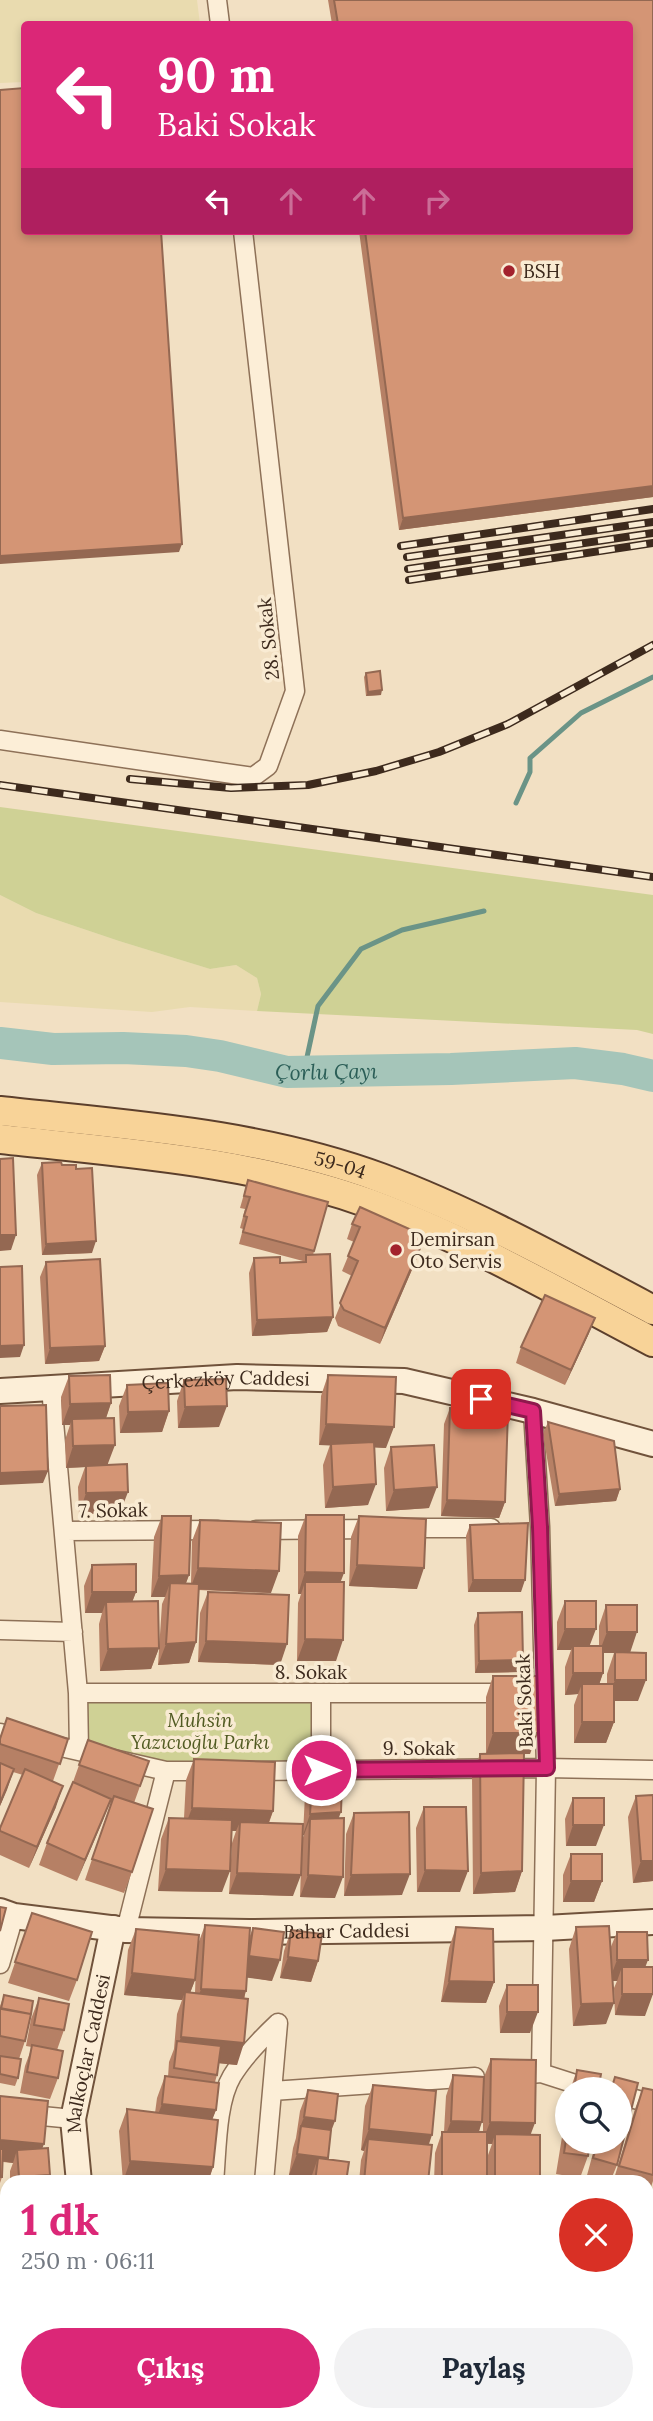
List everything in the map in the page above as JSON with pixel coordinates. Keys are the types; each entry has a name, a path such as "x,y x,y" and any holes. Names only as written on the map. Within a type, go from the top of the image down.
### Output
{"main road":[{"name":"59-04","path":"0,1111 231,1138 345,1167 447,1205 653,1310"},
{"name":"59-04","path":"0,1139 226,1165 370,1204 435,1231 653,1342"}],"street":[{"path":"217,0 220,21"},
{"name":"28. Sokak","path":"0,740 253,777 268,766 295,691 243,235"},
{"name":"Çerkezköy Caddesi","path":"0,1391 237,1377 404,1381 533,1411 653,1444"},
{"path":"51,1388 78,1693 79,1751"},
{"name":"Baki Sokak","path":"533,1411 526,1527 544,1693 547,1768 541,2073"},
{"name":"7. Sokak","path":"64,1531 526,1527"},
{"path":"0,1630 72,1632"},
{"name":"8. Sokak","path":"78,1693 544,1693"},
{"path":"321,1693 321,1770"},
{"name":"9. Sokak","path":"0,1732 166,1772 547,1768 653,1770"},
{"path":"119,1929 166,1772"},
{"path":"0,1964 7,1913"},
{"name":"Bahar Caddesi","path":"7,1913 119,1929 249,1932 545,1928 653,1922"},
{"name":"Malkoçlar Caddesi","path":"78,2175 73,2119 119,1929"},
{"path":"215,2175 222,2105 231,2077 253,2047 278,2023 265,2175"},
{"path":"514,2075 541,2073 555,2077"},
{"path":"272,2091 487,2077"},
{"path":"632,2098 653,2104"},
{"path":"0,2112 73,2119"}],"shaded area":[{"path":"0,0 197,0 200,21 21,21 21,82 0,83"},
{"path":"0,895 36,913 210,969 236,965 257,978 261,994 257,1011 190,1007 152,1012 0,1002"}],"green space":[{"path":"0,807 653,895 653,1034 637,1030 257,1011 261,994 257,978 236,965 210,969 36,913 0,895"},
{"name":"Muhsin Yazıcıoğlu Parkı","path":"82,1697 316,1697 317,1764 165,1766 83,1748"}],"building":[{"name":"BSH","path":"334,0 653,0 653,486 403,518 366,235 633,235 633,21 338,21"},
{"path":"21,88 21,235 161,235 182,544 0,556 0,90"},
{"path":"380,671 382,690 368,692 366,673"},
{"path":"13,1158 16,1235 0,1235 0,1159"},
{"path":"61,1162 62,1165 76,1165 76,1169 92,1168 96,1241 46,1244 42,1163"},
{"path":"248,1180 328,1202 314,1251 243,1232 247,1217 244,1216 250,1197 244,1196"},
{"path":"360,1207 425,1236 385,1328 344,1310 340,1303 358,1261 348,1256 360,1227 352,1224"},
{"path":"330,1254 333,1317 257,1320 254,1258 280,1257 280,1263 306,1262 306,1255"},
{"path":"100,1259 105,1346 50,1348 46,1262"},
{"path":"22,1266 24,1345 0,1346 0,1267"},
{"path":"545,1295 595,1318 571,1370 521,1347"},
{"path":"110,1375 111,1403 70,1404 69,1376"},
{"path":"328,1375 396,1377 394,1427 326,1424"},
{"path":"226,1379 227,1406 185,1407 184,1380"},
{"path":"168,1383 169,1411 128,1412 127,1385"},
{"path":"46,1405 48,1471 0,1473 0,1406"},
{"path":"450,1408 508,1411 505,1502 447,1500"},
{"path":"114,1418 115,1445 73,1446 72,1419"},
{"path":"548,1422 614,1441 620,1489 559,1494"},
{"path":"374,1442 376,1484 333,1487 331,1444"},
{"path":"434,1445 437,1487 394,1490 391,1447"},
{"path":"127,1464 128,1492 86,1493 86,1466"},
{"path":"306,1515 344,1515 344,1573 305,1572"},
{"path":"162,1516 191,1516 189,1575 159,1576"},
{"path":"359,1516 426,1519 424,1568 357,1565"},
{"path":"200,1520 281,1523 279,1571 198,1568"},
{"path":"528,1523 525,1580 473,1580 470,1525"},
{"path":"136,1564 136,1592 92,1592 92,1565"},
{"path":"305,1582 344,1582 343,1640 305,1639"},
{"path":"170,1583 199,1584 196,1642 166,1644"},
{"path":"208,1592 289,1595 287,1644 206,1641"},
{"path":"158,1601 159,1648 108,1649 106,1602"},
{"path":"565,1601 596,1601 596,1629 565,1629"},
{"path":"606,1605 637,1605 637,1632 607,1632"},
{"path":"522,1612 523,1660 479,1661 478,1613"},
{"path":"573,1646 603,1646 603,1673 573,1673"},
{"path":"615,1652 646,1653 646,1680 615,1680"},
{"path":"493,1676 537,1676 538,1733 493,1733"},
{"path":"582,1684 614,1684 614,1722 582,1722"},
{"path":"7,1718 68,1739 60,1764 0,1744"},
{"path":"88,1740 149,1761 140,1786 79,1765"},
{"path":"314,1753 343,1754 341,1812 310,1814"},
{"path":"524,1753 522,1871 481,1873 480,1754"},
{"path":"194,1759 275,1762 273,1811 192,1808"},
{"path":"0,1763 14,1769 0,1803"},
{"path":"25,1769 63,1786 37,1847 0,1831"},
{"path":"73,1782 111,1799 85,1860 47,1843"},
{"path":"653,1795 653,1861 641,1861 636,1796"},
{"path":"114,1796 153,1809 132,1872 92,1859"},
{"path":"573,1798 604,1798 604,1825 573,1825"},
{"path":"424,1807 466,1807 468,1871 425,1870"},
{"path":"409,1812 410,1874 351,1875 354,1813"},
{"path":"169,1818 232,1820 230,1871 166,1869"},
{"path":"344,1818 343,1877 308,1875 310,1819"},
{"path":"240,1822 303,1824 301,1875 237,1873"},
{"path":"571,1854 602,1854 602,1881 571,1881"},
{"path":"0,1907 6,1908 0,1931"},
{"path":"32,1913 92,1932 77,1980 15,1962"},
{"path":"205,1925 250,1928 246,1991 201,1989"},
{"path":"609,1926 614,2003 581,2004 576,1927"},
{"path":"456,1927 493,1929 494,1982 449,1981"},
{"path":"253,1928 284,1932 280,1960 249,1956"},
{"path":"136,1929 199,1935 195,1980 132,1973"},
{"path":"291,1930 322,1934 318,1961 288,1957"},
{"path":"617,1932 647,1932 648,1960 617,1960"},
{"path":"622,1967 653,1967 653,1994 622,1994"},
{"path":"507,1985 538,1985 538,2012 507,2012"},
{"path":"185,1992 248,1999 244,2043 181,2037"},
{"path":"4,1995 33,2001 31,2014 1,2009"},
{"path":"39,1998 69,2004 64,2030 34,2025"},
{"path":"0,2008 31,2014 25,2041 0,2036"},
{"path":"177,2041 221,2046 217,2075 174,2068"},
{"path":"32,2045 63,2051 58,2078 27,2072"},
{"path":"0,2056 21,2059 18,2078 0,2074"},
{"path":"491,2059 536,2060 535,2123 490,2122"},
{"path":"577,2070 601,2074 600,2077 576,2077"},
{"path":"453,2075 484,2077 482,2122 451,2121"},
{"path":"165,2076 219,2083 216,2110 162,2104"},
{"path":"632,2081 638,2083 632,2106"},
{"path":"373,2085 436,2091 432,2135 369,2129"},
{"path":"643,2088 653,2090 653,2175 619,2166 623,2154 632,2154 632,2124"},
{"path":"308,2090 338,2094 335,2121 304,2117"},
{"path":"0,2096 48,2101 44,2144 0,2140"},
{"path":"127,2109 218,2120 213,2167 130,2161"},
{"path":"301,2126 331,2130 328,2158 297,2154"},
{"path":"442,2132 487,2132 487,2175 442,2175"},
{"path":"495,2134 540,2135 540,2175 495,2175"},
{"path":"368,2139 432,2145 429,2175 365,2175"},
{"path":"48,2148 50,2175 19,2175 17,2150"},
{"path":"0,2149 3,2149 2,2175"},
{"path":"594,2154 620,2154 617,2165 593,2158"},
{"path":"318,2158 349,2162 347,2175 316,2175"}],"waterway":[{"path":"516,803 530,772 530,758 581,713 653,677"},
{"path":"304,1071 318,1006 361,949 402,930 484,911"},
{"name":"Çorlu Çayı","path":"0,1043 53,1049 186,1051 287,1072 451,1069 575,1063 653,1076"}],"railway":[{"path":"401,546 653,509"},
{"path":"407,557 653,522"},
{"path":"408,569 653,533"},
{"path":"409,580 653,543"},
{"path":"130,779 231,788 308,785 376,771 439,752 508,724 653,645"},
{"path":"0,785 653,877"}],"place":[{"name":"BSH","path":"509,271"},
{"name":"Demirsan Oto Servis","path":"396,1250"}],"route":[{"path":"321,1770 547,1768 540,1527 533,1411 481,1399"}]}
